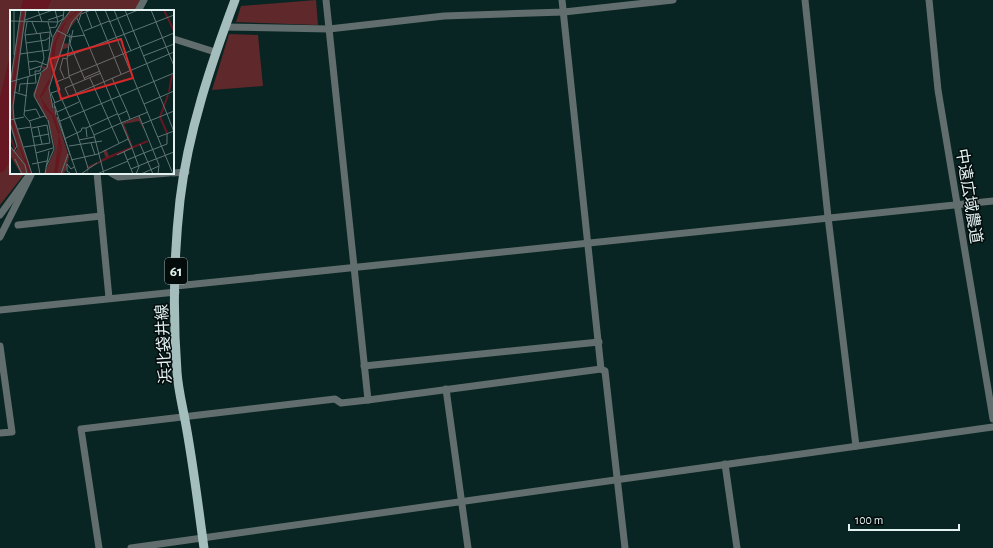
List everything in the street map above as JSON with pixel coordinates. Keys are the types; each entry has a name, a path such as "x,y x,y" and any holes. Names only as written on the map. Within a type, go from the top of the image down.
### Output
{"main road":[{"name":"浜北袋井線","path":"204,548 177,373 176,289 180,200 204,90 215,52 235,0"}],"street":[{"path":"139,10 144,0"},
{"path":"326,0 368,400"},
{"path":"562,0 589,242 601,369 605,371 625,548"},
{"path":"225,27 329,29 444,16 564,12 672,0"},
{"path":"805,0 828,218 856,446"},
{"name":"中遠広域農道","path":"928,0 938,90 993,419"},
{"path":"174,39 215,52"},
{"path":"174,173 186,172"},
{"path":"0,215 31,174"},
{"path":"0,237 32,174"},
{"path":"97,174 109,298"},
{"path":"114,174 118,177 156,174"},
{"path":"0,310 109,298 354,267 993,200"},
{"path":"18,225 101,216"},
{"path":"364,366 599,342"},
{"path":"0,346 12,432 0,433"},
{"path":"99,548 81,429 184,416 262,409 335,399 341,403 368,400 601,369"},
{"path":"446,389 468,548"},
{"path":"131,548 993,427"},
{"path":"725,464 737,548"}],"shaded area":[{"path":"0,0 144,0 139,10 10,10 10,174 24,174 0,205"},
{"path":"23,0 51,0 47,10 20,10"},
{"path":"316,0 318,25 236,22 241,6"},
{"path":"229,34 258,35 263,86 212,90"},
{"path":"10,55 10,127 0,162 0,97"}],"waterway":[{"path":"0,166 5,154 10,126"}]}
